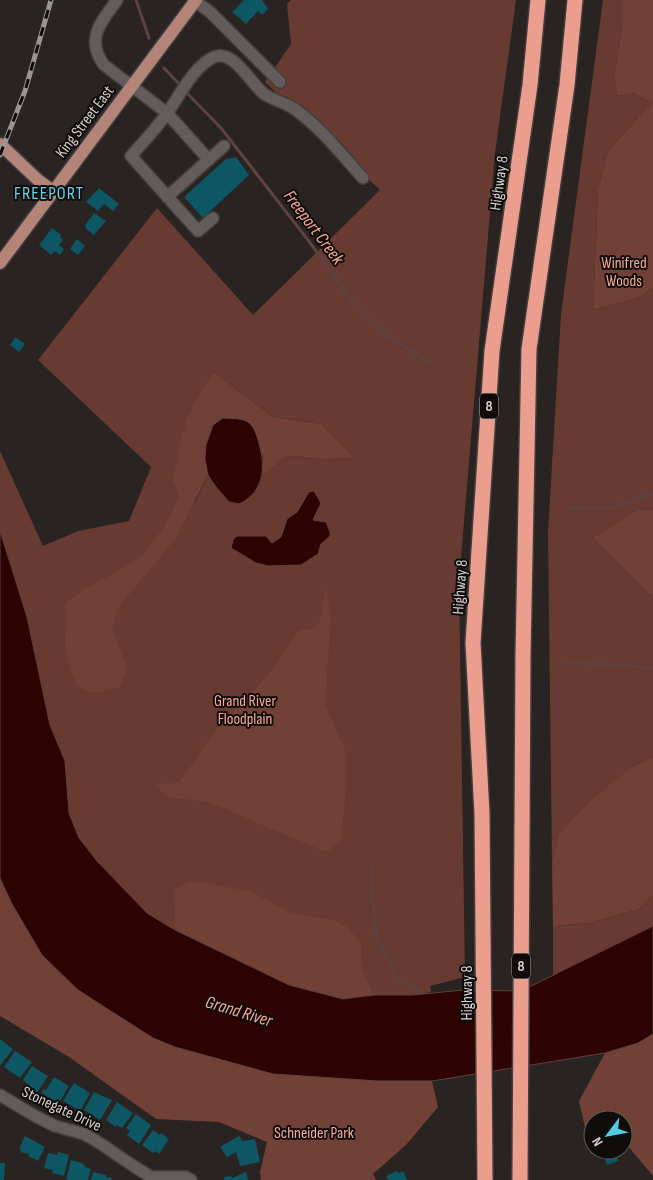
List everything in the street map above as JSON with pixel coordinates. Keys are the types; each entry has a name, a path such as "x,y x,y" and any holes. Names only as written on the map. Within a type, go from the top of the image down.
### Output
{"highway":[{"name":"Highway 8","path":"485,1180 482,814 473,643 492,351 530,85 538,0"},
{"name":"8","path":"520,1180 522,801 528,349 567,86 576,0"}],"main road":[{"name":"King Street East","path":"0,263 196,0"},
{"path":"0,144 39,181 53,191"}],"street":[{"path":"117,0 100,22 95,35 98,56 104,65 167,113 209,160"},
{"path":"196,0 280,82"},
{"path":"212,218 198,231 131,156 167,113 182,89 205,62 220,55 227,57 249,76 264,94 300,113 319,130 363,178"},
{"path":"167,197 224,146"},
{"name":"Stonegate Drive","path":"0,1095 48,1122 84,1134 151,1177 186,1177 191,1180"}],"green space":[{"name":"Grand River Floodplain","path":"291,0 516,0 495,153 459,581 465,977 430,986 431,992 413,995 374,995 175,930 147,913 97,861 79,838 69,813 65,761 50,725 27,617 0,531 0,451 43,546 78,531 129,521 151,467 38,360 157,208 253,315 380,190 265,82 291,44 287,4","holes":["214,372 273,417 321,424 318,459 299,456 286,457 262,476 255,493 216,487 208,475 195,502 178,498 172,481"]},
{"path":"603,0 622,0 622,23 614,79 617,96 634,93 651,103 608,151 598,190 593,310 638,298 653,288 653,510 638,509 593,538 653,598 653,757 632,767 558,835 552,863 548,532 561,314"},
{"name":"Winifred Woods","path":"622,0 653,0 653,288 638,298 593,310 598,190 608,151 651,103 634,93 617,96 614,79 622,23"},
{"path":"214,372 273,417 321,424 352,457 318,459 299,456 286,457 262,476 263,455 206,445 205,459 208,475 176,538 117,609 113,632 127,669 120,687 96,692 83,689 75,681 67,656 65,604 84,589 144,555 167,522 178,498 172,481 182,434 194,402"},
{"path":"638,509 653,510 653,598 593,538"},
{"name":"Grand River Floodplain","path":"326,586 331,617 325,705 346,752 346,789 341,842 326,852 209,802 165,795 155,784 179,783 215,731 269,674 299,630 310,629 320,622"},
{"path":"653,757 653,896 639,909 590,923 553,926 552,863 558,835 595,797 632,767"},
{"name":"Schneider Park","path":"0,878 12,904 42,955 78,990 378,1081 432,1081 438,1107 406,1145 373,1174 376,1180 261,1180 260,1172 267,1142 219,1122 156,1119 69,1057 0,1016"},
{"path":"191,881 250,891 291,913 336,921 349,928 361,944 362,970 374,995 343,999 289,985 175,930 174,889"},
{"path":"653,896 653,926 553,975 553,926 590,923 639,909"},
{"path":"653,1034 653,1176 633,1152 633,1110 583,1110 583,1119 579,1101 605,1053 638,1043"}],"water":[{"path":"223,418 239,419 249,423 256,433 261,449 262,468 259,485 248,499 239,504 229,502 216,487 208,475 205,459 206,445 213,425"},
{"path":"314,491 321,503 313,520 326,522 330,532 330,536 321,544 318,554 301,565 268,566 256,563 231,548 233,540 237,536 266,536 272,543 281,537 287,519 297,512 309,492"},
{"name":"Grand River","path":"0,531 27,617 50,725 65,761 69,813 79,838 97,861 147,913 175,930 289,985 343,999 374,995 413,995 463,990 521,991 653,926 653,1034 638,1043 605,1053 432,1081 378,1081 273,1074 175,1047 153,1038 78,990 42,955 12,904 0,878"}],"building":[{"path":"244,0 262,0 268,9 262,15 258,11 246,24 232,12"},
{"path":"236,157 249,175 203,218 184,197 226,159"},
{"path":"99,188 119,204 113,211 104,204 98,211 86,202"},
{"path":"94,213 106,221 94,235 85,228 85,225"},
{"path":"52,228 61,235 60,237 63,240 59,245 64,249 60,255 55,251 51,255 39,245"},
{"path":"77,239 85,246 78,255 70,249"},
{"path":"15,337 25,344 19,352 10,345"},
{"path":"0,1039 13,1049 0,1066"},
{"path":"15,1051 32,1062 20,1078 4,1067"},
{"path":"32,1066 48,1076 37,1093 28,1087 29,1085 23,1080"},
{"path":"54,1077 69,1086 59,1103 41,1093 44,1089 46,1090"},
{"path":"74,1083 90,1093 80,1111 63,1101"},
{"path":"94,1092 112,1100 100,1120 84,1110"},
{"path":"117,1102 133,1113 122,1128 117,1125 116,1127 106,1120"},
{"path":"136,1114 151,1125 139,1144 127,1135 130,1131 126,1128"},
{"path":"153,1130 169,1139 159,1154 155,1151 153,1153 142,1145"},
{"path":"25,1136 45,1147 38,1161 28,1156 29,1154 20,1152 21,1150 19,1149"},
{"path":"239,1136 243,1141 255,1139 260,1162 240,1166 236,1152 227,1157 220,1147"},
{"path":"58,1152 69,1155 64,1176 52,1173 53,1170 44,1168 48,1153 57,1155"},
{"path":"71,1160 82,1163 85,1167 91,1169 88,1180 66,1180"},
{"path":"605,1160 618,1160 618,1161 607,1165"},
{"path":"0,1163 5,1163 4,1180 0,1180"},
{"path":"397,1171 399,1173 403,1171 407,1180 388,1180 386,1176"},
{"path":"93,1172 112,1178 111,1180 91,1180"},
{"path":"246,1172 248,1180 224,1180 224,1177 231,1176 232,1178"}],"waterway":[{"path":"136,0 149,38"},
{"name":"Freeport Creek","path":"164,68 179,84"},
{"name":"Freeport Creek","path":"187,93 221,128 308,240 356,306 386,335 431,364"},
{"name":"Freeport Creek","path":"568,508 614,507 653,493"},
{"path":"565,662 653,668"},
{"path":"371,865 374,920 379,943 397,977 422,993"}],"railway":[{"path":"0,155 25,91 51,0"}],"district":[{"name":"FREEPORT","path":"49,193"}]}
